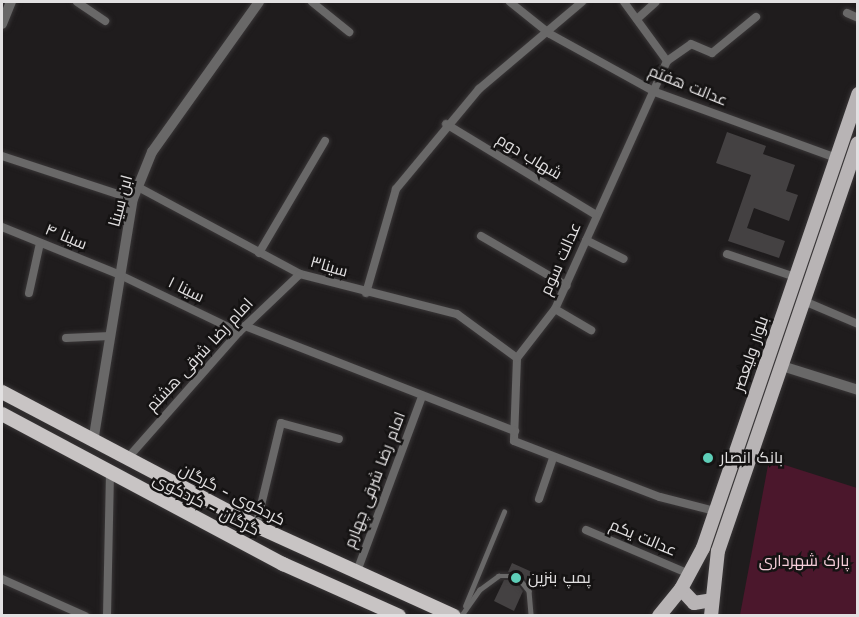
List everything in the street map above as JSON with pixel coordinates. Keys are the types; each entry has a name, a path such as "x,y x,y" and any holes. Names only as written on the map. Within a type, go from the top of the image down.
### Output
{"highway":[{"name":"کردکوی - گرگان","path":"2,392 126,460 256,526 356,573 454,615"},
{"name":"گرگان - کردکوی","path":"2,414 110,474 284,564 399,615"}],"main road":[{"name":"بلوار ولیعصر","path":"659,615 681,589 715,511 858,94"},
{"name":"بلوار ولیعصر","path":"711,615 717,551 804,301 853,171 858,143"},
{"path":"681,589 694,603 712,600"}],"street":[{"path":"2,24 11,2"},
{"path":"77,2 105,21"},
{"name":"ابن سینا","path":"93,442 133,199 152,152 259,2"},
{"path":"312,2 349,32"},
{"name":"عدالت هفتم","path":"510,2 550,34 656,92 836,158"},
{"path":"366,293 396,189 446,124 479,89 550,34 582,2"},
{"path":"624,2 667,61 691,44 712,52 756,17"},
{"path":"637,19 656,2"},
{"path":"847,13 858,18"},
{"name":"عدالت سوم","path":"517,358 555,309 567,286 596,215 656,92 667,61"},
{"name":"شهاب دوم","path":"446,124 596,215"},
{"path":"260,253 326,141"},
{"path":"2,156 133,199"},
{"name":"سینا۳","path":"138,187 300,274 366,293 457,314 517,358"},
{"name":"سینا ۴","path":"2,227 120,275"},
{"path":"481,236 567,286"},
{"path":"586,240 624,259"},
{"path":"29,293 40,243"},
{"path":"727,254 795,276"},
{"name":"امام رضا شرقی هشتم","path":"126,460 242,329 300,274"},
{"name":"سینا ۱","path":"120,275 242,329 515,431"},
{"path":"804,301 858,324"},
{"path":"555,309 591,330"},
{"path":"66,338 110,336"},
{"path":"517,358 514,441 553,458 660,497 715,511"},
{"path":"782,366 858,390"},
{"name":"امام رضا شرقی چهارم","path":"356,573 422,397"},
{"path":"256,526 281,423 339,439"},
{"path":"539,499 553,458"},
{"path":"107,615 110,474"},
{"name":"عدالت یکم","path":"586,530 689,574"},
{"path":"2,579 85,615"}],"lane":[{"path":"461,615 504,512"},
{"path":"461,615 479,590 498,576 517,576 529,591 531,615"}],"green space":[{"name":"پارک شهرداری","path":"769,460 857,488 857,615 740,615"}],"building":[{"path":"727,132 766,146 763,154 795,165 786,191 798,195 789,221 754,208 747,228 785,241 779,258 728,241 751,175 716,163"},
{"path":"512,563 532,572 527,582 519,572 508,572"},
{"path":"504,580 515,580 523,591 514,611 494,601"}],"place":[{"name":"بانک انصار","path":"708,458"},
{"name":"پمپ بنزین","path":"516,578"}]}
